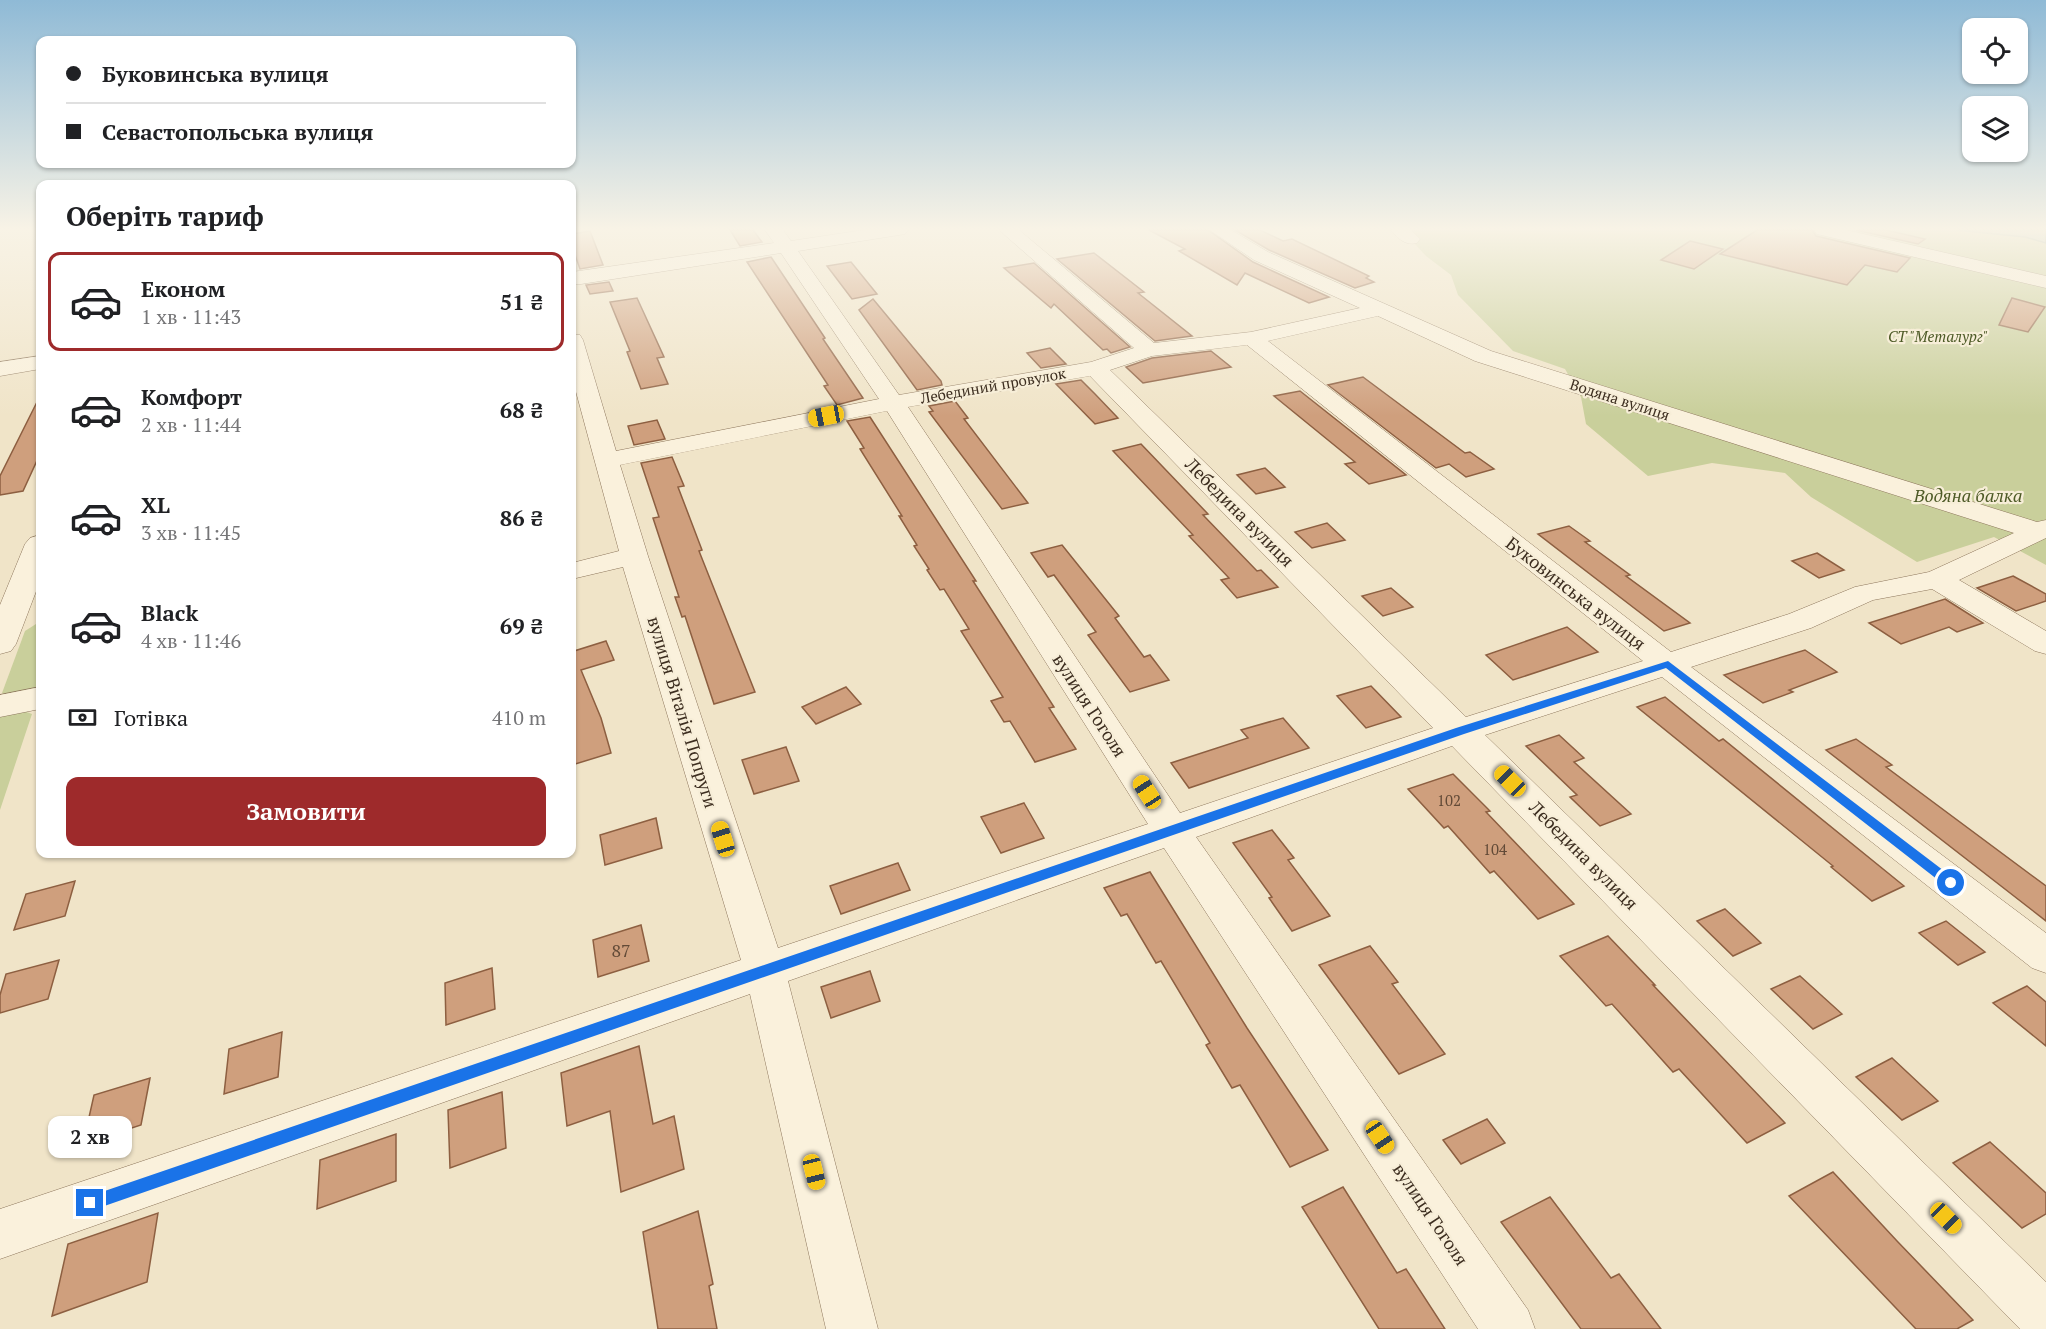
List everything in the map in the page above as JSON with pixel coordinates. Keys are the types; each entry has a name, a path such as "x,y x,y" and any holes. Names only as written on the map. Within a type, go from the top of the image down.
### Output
{"street":[{"name":"вулиця Гоголя","path":"816,292 892,403 1172,831 1509,1329"},
{"path":"1080,292 1149,351"},
{"name":"Водяна вулиця","path":"1340,292 1483,356 2041,529"},
{"name":"Лебединий провулок","path":"606,460 892,403 1095,368 1149,351 1251,338 1380,310"},
{"name":"Буковинська вулиця","path":"1251,338 1668,665 2046,956"},
{"name":"вулиця Віталія Попруги","path":"576,354 634,556 765,970 852,1329"},
{"path":"0,369 36,364"},
{"name":"Лебедина вулиця","path":"1095,368 2046,1318"},
{"path":"0,1234 1460,731 1800,621 1865,593 1938,579 2041,529"},
{"path":"0,644 36,554"},
{"path":"576,570 634,556"},
{"path":"1938,579 2046,644"},
{"path":"0,706 36,699"}],"green space":[{"path":"1457,292 2046,292 2046,565 1994,537 1917,562 1811,497 1785,473 1712,463 1648,476 1586,424 1581,397 1565,369 1513,351"},
{"path":"36,624 36,692 12,698 2,693 25,631"},
{"path":"19,709 32,714 0,810 0,713"}],"building":[{"path":"767,292 794,292 863,398 837,405 824,386 828,385"},
{"path":"847,292 875,292 877,294 852,299"},
{"path":"1032,292 1067,292 1130,347 1111,353 1107,349 1103,350 1054,304 1051,308"},
{"path":"1096,292 1144,292 1138,293 1192,336 1155,341"},
{"path":"1286,292 1318,292 1329,297 1309,303"},
{"path":"637,298 664,357 657,358 668,384 641,389 627,352 630,351 610,302"},
{"path":"2012,298 2045,307 2028,332 1999,325"},
{"path":"873,299 942,385 917,390 859,310"},
{"path":"1050,348 1066,364 1041,368 1027,353"},
{"path":"1211,351 1231,367 1143,383 1126,367 1152,358"},
{"path":"1363,377 1465,453 1470,452 1494,469 1466,477 1449,464 1436,468 1328,385"},
{"path":"1081,380 1118,418 1095,424 1056,384"},
{"path":"1300,391 1406,475 1369,484 1345,464 1355,462 1274,396"},
{"path":"955,401 968,418 964,419 1028,503 1002,509 929,412 933,411 929,406"},
{"path":"36,404 36,463 23,491 0,495 0,476"},
{"path":"870,417 976,581 973,581 1054,707 1049,708 1076,749 1035,762 1010,721 1004,722 991,701 1003,697 961,631 969,629 944,589 940,590 927,570 929,569 914,546 917,545 899,516 902,516 860,449 864,448 847,421"},
{"path":"657,420 665,439 634,445 628,426"},
{"path":"1141,444 1208,514 1203,515 1257,571 1261,570 1278,587 1237,598 1221,580 1229,578 1189,536 1193,535 1113,451"},
{"path":"672,457 684,486 678,487 702,550 699,551 755,692 714,704 685,616 682,617 675,597 679,597 653,518 659,517 641,463"},
{"path":"1265,468 1285,487 1256,494 1237,475"},
{"path":"1327,523 1345,540 1312,548 1295,532"},
{"path":"1569,526 1590,541 1585,542 1630,575 1626,576 1690,623 1664,631 1538,534"},
{"path":"1062,545 1119,616 1115,618 1144,657 1150,655 1169,680 1130,692 1088,635 1096,632 1054,575 1048,577 1031,553"},
{"path":"1817,553 1844,570 1819,578 1792,561"},
{"path":"2013,576 2046,594 2046,601 2016,611 1977,588"},
{"path":"1391,588 1413,607 1383,616 1362,596"},
{"path":"1945,599 1983,623 1957,632 1949,627 1901,644 1869,623"},
{"path":"1567,627 1598,652 1513,680 1486,655"},
{"path":"606,641 614,660 581,670 601,718 611,753 576,764 576,650"},
{"path":"1805,650 1837,672 1789,690 1793,692 1763,703 1724,675"},
{"path":"1371,686 1401,717 1366,728 1337,696"},
{"path":"846,687 861,704 816,724 802,707"},
{"path":"1665,697 1719,741 1723,739 1904,886 1872,901 1831,867 1833,866 1637,707"},
{"path":"1283,718 1309,748 1189,788 1171,763 1248,738 1241,730"},
{"path":"1559,735 1584,758 1574,762 1631,814 1600,826 1570,797 1577,795 1526,746"},
{"path":"1856,739 1892,765 1886,767 2046,886 2046,921 1826,750"},
{"path":"786,747 799,781 754,794 742,760"},
{"path":"1453,774 1490,811 1486,812 1574,904 1538,919 1494,871 1490,873 1448,826 1444,828 1408,789"},
{"path":"1024,803 1044,838 1001,853 981,817"},
{"path":"656,818 662,848 605,865 600,835"},
{"path":"1272,830 1294,858 1288,860 1330,916 1292,931 1269,898 1272,897 1233,843"},
{"path":"898,863 910,890 841,914 830,886"},
{"path":"1150,872 1247,1028 1328,1150 1290,1167 1240,1085 1232,1088 1206,1045 1210,1043 1161,961 1156,963 1127,914 1121,916 1104,888"},
{"path":"75,881 65,916 14,930 26,894"},
{"path":"1725,909 1761,943 1733,956 1697,921"},
{"path":"1946,921 1985,952 1958,965 1919,933"},
{"path":"641,925 649,961 598,977 593,940"},
{"path":"1608,936 1785,1123 1747,1143 1679,1069 1673,1072 1612,1004 1606,1006 1560,956"},
{"path":"1370,946 1398,982 1392,984 1445,1054 1399,1074 1319,965"},
{"path":"59,960 48,999 0,1013 0,995 6,974"},
{"path":"492,968 495,1009 446,1025 445,983"},
{"path":"870,971 880,1001 831,1018 821,987"},
{"path":"1800,976 1842,1014 1813,1029 1771,989"},
{"path":"2027,986 2046,1002 2046,1046 1993,1003"},
{"path":"282,1032 278,1077 224,1094 229,1049"},
{"path":"639,1046 653,1124 674,1116 684,1169 621,1192 610,1111 567,1126 561,1073"},
{"path":"1892,1058 1938,1101 1902,1120 1856,1077"},
{"path":"150,1078 141,1125 83,1144 94,1095"},
{"path":"502,1092 506,1148 450,1168 448,1110"},
{"path":"1487,1119 1505,1143 1461,1164 1443,1140"},
{"path":"396,1134 396,1181 317,1209 320,1160"},
{"path":"1990,1142 2046,1193 2046,1214 2022,1228 1953,1163"},
{"path":"1833,1172 1973,1320 1957,1329 1916,1329 1789,1196"},
{"path":"1343,1187 1397,1273 1406,1269 1445,1329 1379,1329 1302,1207"},
{"path":"1550,1197 1611,1278 1619,1274 1661,1329 1581,1329 1501,1222"},
{"path":"698,1211 713,1284 709,1286 717,1329 658,1329 643,1232"},
{"path":"158,1213 147,1282 52,1316 68,1244"}],"route":[{"path":"90,1203 1460,731 1668,665 1951,883"}],"park label":[{"name":"СТ \"Металург\"","path":"1938,336"},
{"name":"Водяна балка","path":"1968,495"}]}
